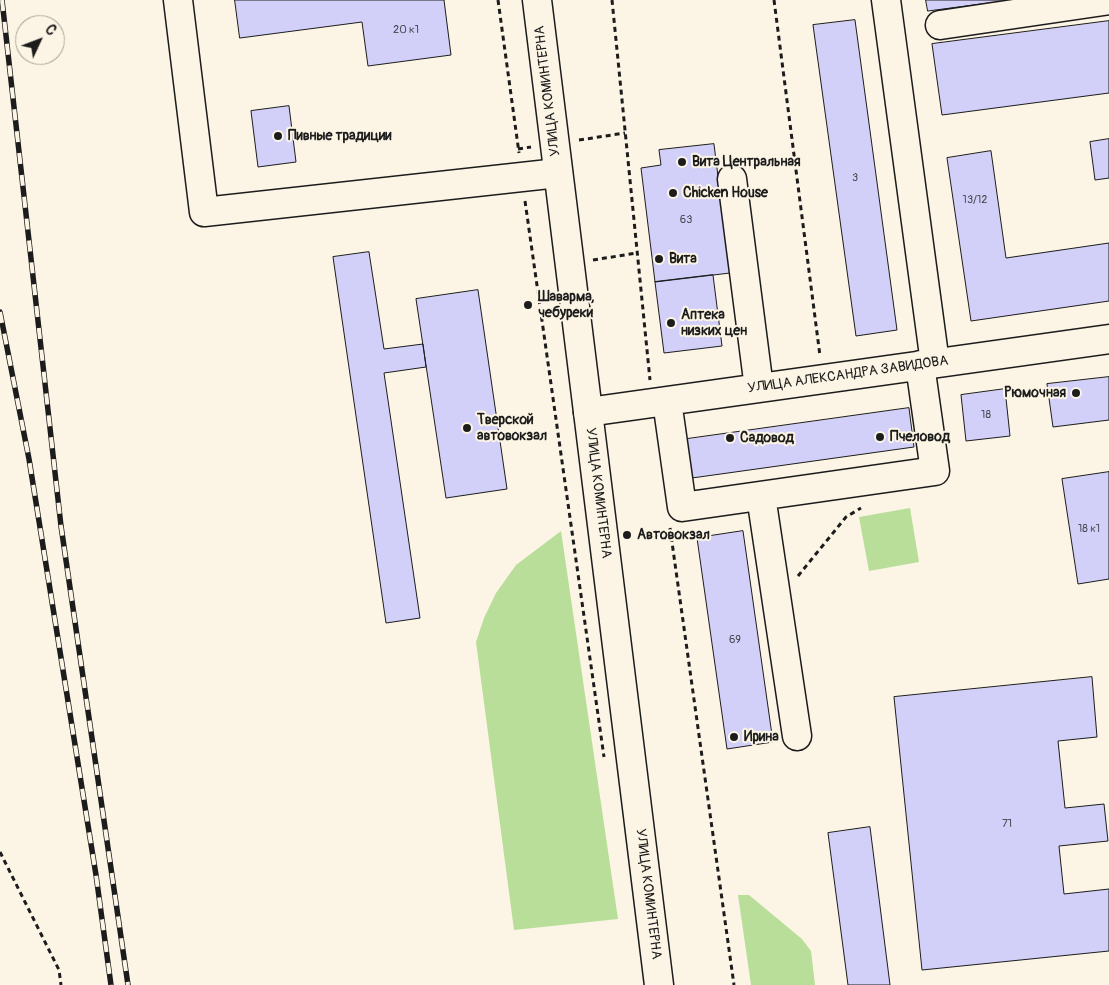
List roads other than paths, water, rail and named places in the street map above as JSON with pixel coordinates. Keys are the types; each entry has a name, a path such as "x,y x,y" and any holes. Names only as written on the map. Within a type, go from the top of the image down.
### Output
{"main road":[{"path":"178,0 204,212 558,173"},
{"name":"УЛИЦА КОМИНТЕРНА","path":"537,0 659,985"},
{"path":"659,402 682,507 935,470 928,364 886,0"},
{"path":"940,25 1109,0"},
{"path":"732,179 759,388"},
{"name":"УЛИЦА АЛЕКСАНДРА ЗАВИДОВА","path":"588,412 1109,339"},
{"path":"761,496 797,736"}],"railway":[{"path":"2,0 61,526 128,985"},
{"path":"0,312 29,459 96,875 111,985"}],"place":[{"name":"Пивные традиции","path":"278,136"},
{"name":"Вита Центральная","path":"682,162"},
{"name":"Chicken House","path":"673,193"},
{"name":"Вита","path":"659,259"},
{"name":"Шаварма, чебуреки","path":"528,305"},
{"name":"Аптека низких цен","path":"671,323"},
{"name":"Рюмочная","path":"1076,393"},
{"name":"Тверской автовокзал","path":"467,428"},
{"name":"Пчеловод","path":"880,437"},
{"name":"Садовод","path":"730,438"},
{"name":"Автовокзал","path":"627,535"},
{"name":"Ирина","path":"734,737"}]}
